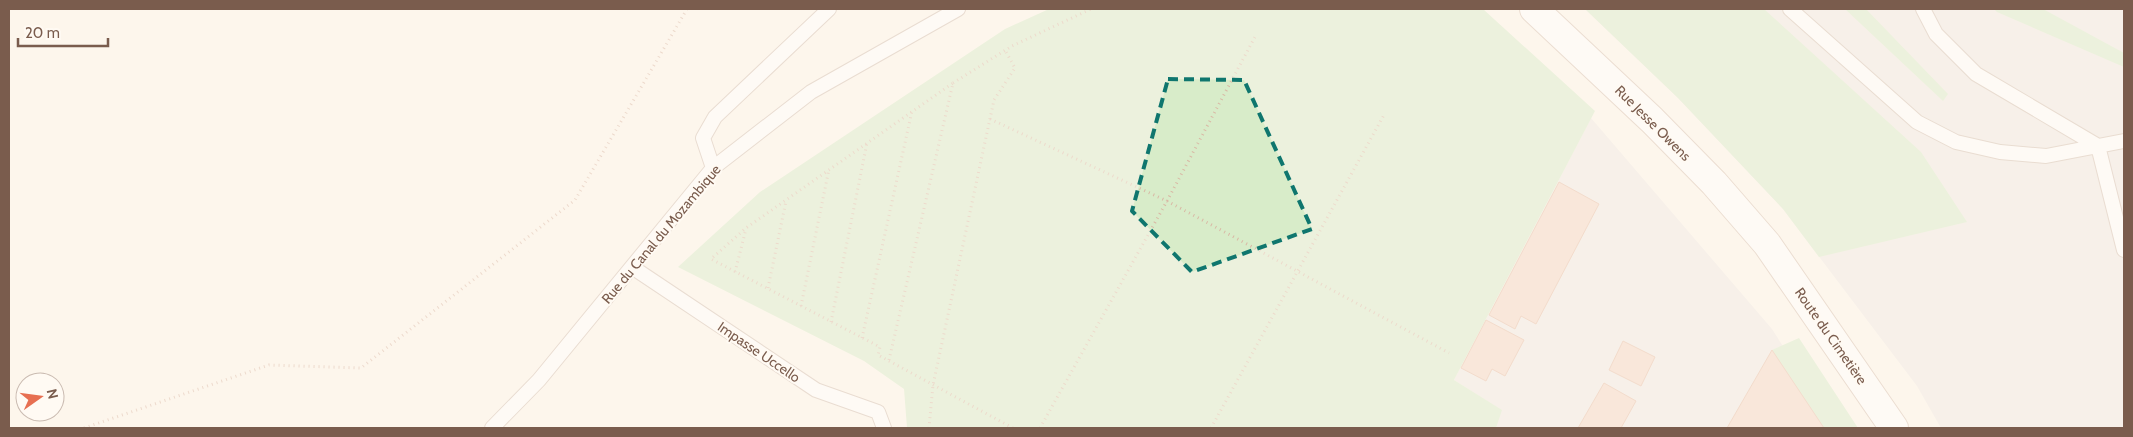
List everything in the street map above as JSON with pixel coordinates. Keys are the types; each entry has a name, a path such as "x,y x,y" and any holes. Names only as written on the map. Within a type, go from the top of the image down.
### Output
{"main road":[{"name":"Rue Jesse Owens","path":"1534,9 1652,120 1714,183 1767,244"},
{"name":"Route du Cimetière","path":"1767,244 1894,428"}],"lane":[{"path":"713,168 703,138 715,117 829,9"},
{"name":"Rue du Canal du Mozambique","path":"492,428 538,380 713,168 811,92 958,9"},
{"path":"1790,9 1917,122 1956,142 2000,152 2046,156 2124,141"},
{"path":"1923,9 1936,34 1976,74 2098,146 2124,250"},
{"name":"Impasse Uccello","path":"632,267 816,390 878,412 884,428"}],"path":[{"path":"84,428 269,365 361,368 575,200 687,9"},
{"path":"1014,428 878,355 880,347 711,259 746,228 953,83 1005,50 1091,9"},
{"path":"1040,428 1167,201 1256,35"},
{"path":"929,428 933,385 994,100 1015,68 1005,50"},
{"path":"889,360 953,83"},
{"path":"862,338 912,112"},
{"path":"1211,428 1385,113"},
{"path":"990,119 1167,201 1449,353"},
{"path":"830,322 868,142"},
{"path":"801,306 829,169"},
{"path":"768,288 786,200"},
{"path":"736,272 746,228"}],"highlighted area":[{"path":"1168,79 1244,80 1312,229 1192,272 1132,211"}],"shaded area":[{"path":"1585,9 2124,9 2124,428 1941,428 1917,386 1783,209 1678,98"},
{"path":"1591,118 1772,329 1835,428 1496,428 1501,410 1454,380"}],"green space":[{"path":"1049,9 1483,9 1595,111 1454,380 1502,410 1496,428 907,428 904,389 864,361 678,267 760,192 1005,29"},
{"path":"1585,9 1764,9 1921,152 1967,222 1819,257 1783,209 1678,98"},
{"path":"1845,9 1866,9 1948,94 1943,101"},
{"path":"1994,9 2043,9 2124,53 2124,67 1997,12"},
{"path":"1799,338 1858,428 1824,428 1772,350"}],"building":[{"path":"1559,182 1599,204 1536,324 1521,316 1515,329 1489,315"},
{"path":"1486,320 1524,340 1505,376 1492,369 1486,381 1461,368"},
{"path":"1623,341 1655,357 1641,386 1609,370"},
{"path":"1772,350 1824,428 1727,428"},
{"path":"1604,383 1636,401 1621,428 1578,428"}]}
